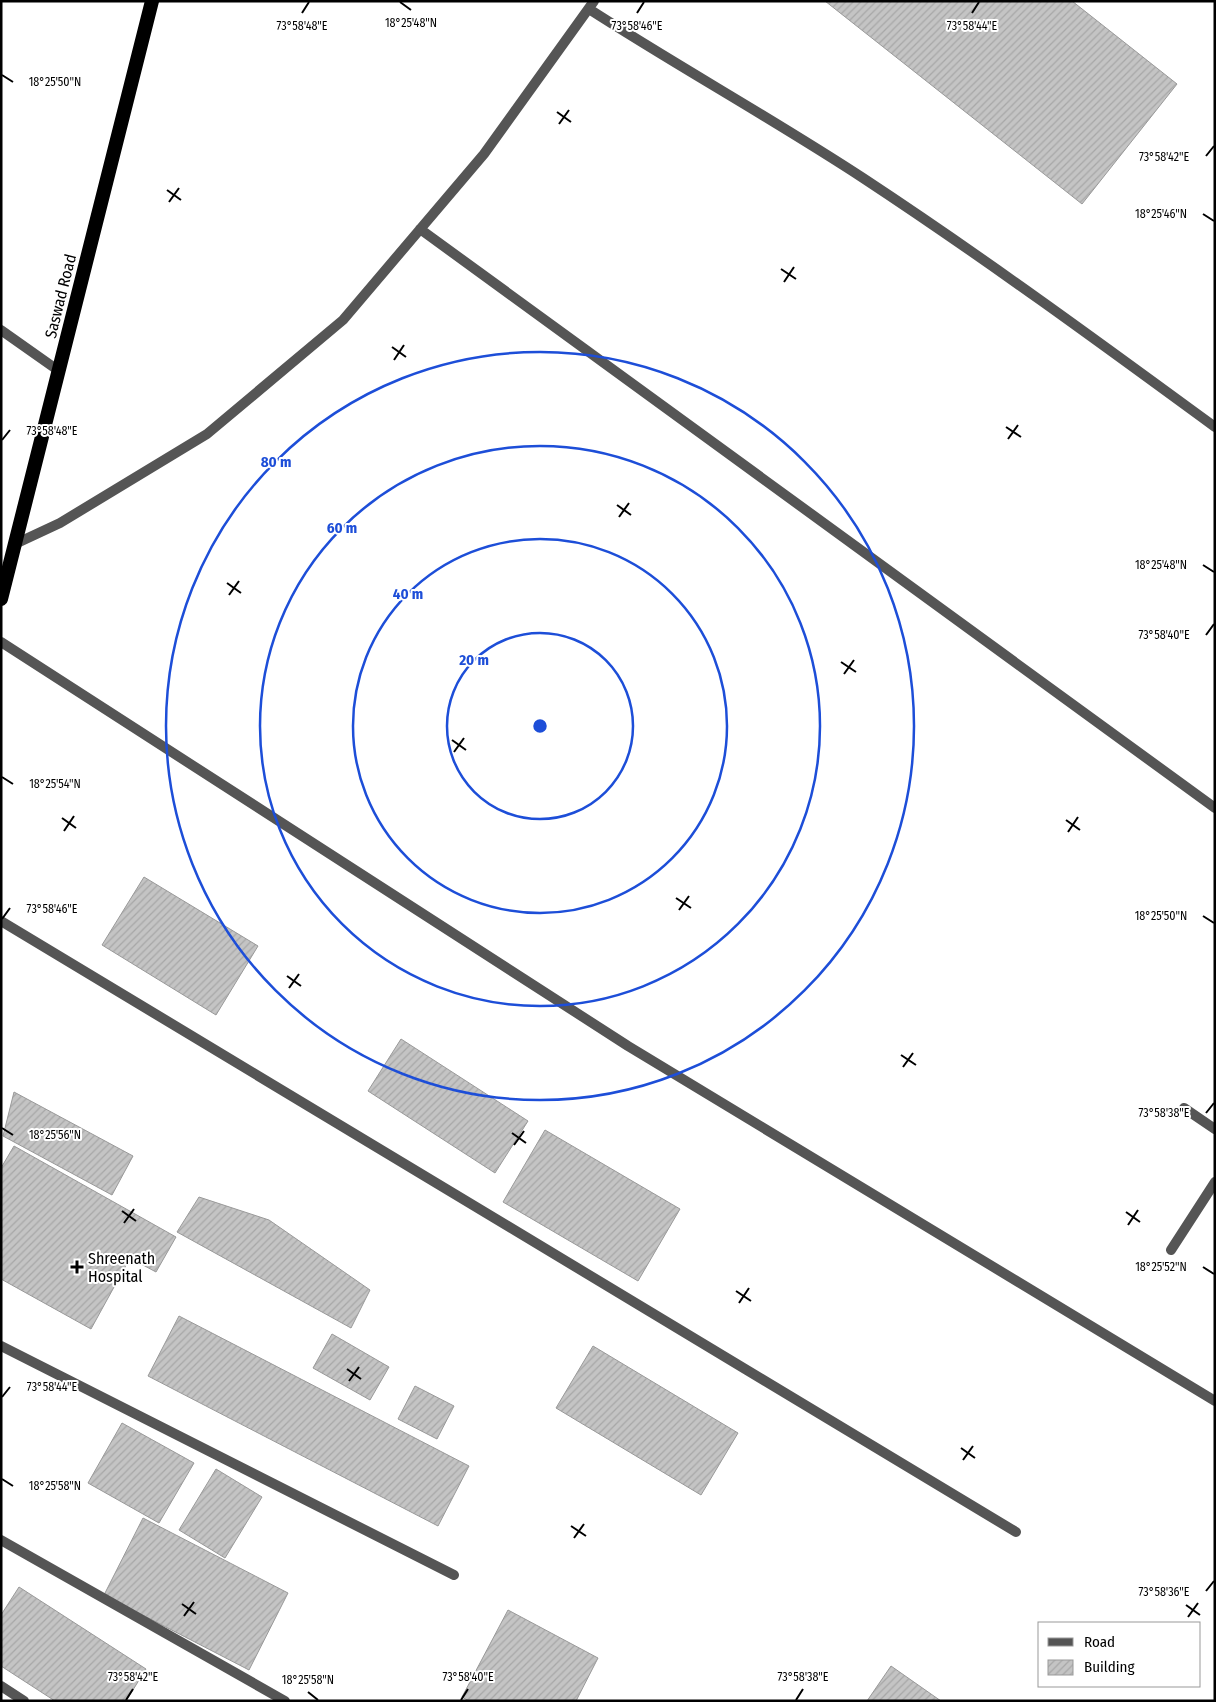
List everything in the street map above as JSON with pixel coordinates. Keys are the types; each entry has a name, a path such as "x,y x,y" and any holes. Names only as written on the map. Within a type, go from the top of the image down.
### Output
{"highway":[{"name":"Saswad Road","path":"1,599 152,1"}],"street":[{"path":"16,544 60,523 207,434 344,320 484,154 592,5 671,62 810,144 929,222 1215,427"},
{"path":"420,229 1215,808"},
{"path":"1,330 59,371"},
{"path":"1,642 628,1046 1215,1401"},
{"path":"1,921 1016,1532"},
{"path":"1184,1108 1215,1129"},
{"path":"1171,1250 1215,1182"},
{"path":"1,1346 454,1575"},
{"path":"1,1540 285,1701"},
{"path":"1,1686 24,1701"}],"building":[{"path":"825,1 1072,1 1177,84 1082,204"},
{"path":"144,877 258,946 216,1015 102,945"},
{"path":"401,1039 528,1121 495,1173 368,1091"},
{"path":"14,1092 133,1156 112,1195 3,1136"},
{"path":"545,1130 680,1209 638,1281 503,1202"},
{"path":"14,1146 176,1237 156,1272 130,1258 91,1329 1,1279 1,1168"},
{"path":"199,1197 269,1220 370,1290 351,1328 177,1232"},
{"path":"179,1316 469,1466 438,1526 148,1376"},
{"path":"332,1334 389,1367 370,1400 313,1368"},
{"path":"593,1346 738,1433 701,1495 556,1408"},
{"path":"415,1386 454,1406 437,1439 398,1419"},
{"path":"122,1423 194,1463 159,1523 88,1483"},
{"path":"216,1469 262,1497 225,1558 179,1530"},
{"path":"143,1518 288,1593 249,1670 104,1595"},
{"path":"19,1587 146,1669 126,1701 55,1701 1,1666 1,1615"},
{"path":"508,1610 598,1658 576,1701 469,1701 462,1697"},
{"path":"891,1666 941,1701 867,1701"}],"place":[{"name":"Shreenath Hospital","path":"77,1267"}]}
